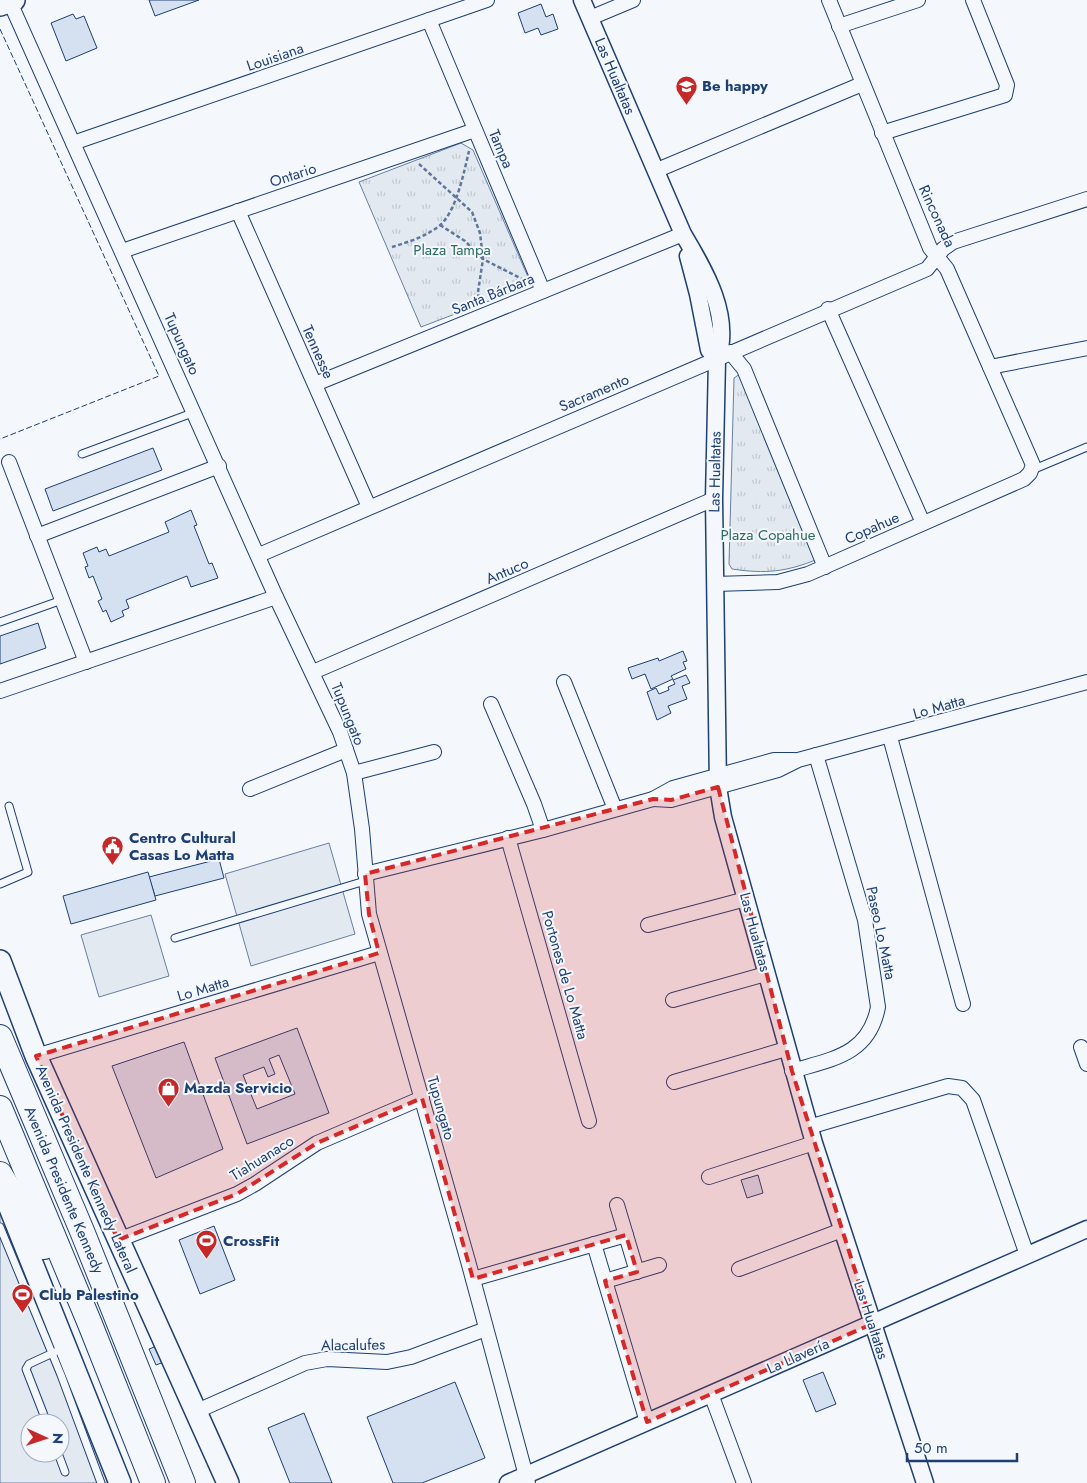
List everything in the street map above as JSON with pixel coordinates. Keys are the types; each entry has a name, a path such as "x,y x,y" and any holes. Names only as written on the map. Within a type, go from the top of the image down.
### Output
{"highway":[{"name":"Avenida Presidente Kennedy","path":"0,1037 86,1239 183,1483"},
{"name":"Avenida Presidente Kennedy","path":"0,1108 90,1324 153,1483"},
{"path":"0,1174 90,1324"}],"main road":[{"name":"Avenida Presidente Kennedy Lateral","path":"0,961 36,1056 228,1483"},
{"path":"0,1179 60,1351 120,1483"}],"street":[{"name":"Louisiana","path":"73,143 487,0"},
{"name":"Las Hualtatas","path":"582,0 683,234 698,294 709,350 744,369 825,567"},
{"path":"590,18 633,0"},
{"name":"Rinconada","path":"829,0 930,248 947,269 1031,457 1032,470"},
{"path":"839,26 918,0"},
{"path":"882,133 1005,95 1007,85 973,0"},
{"name":"Tupungato","path":"8,2 195,412 276,597 313,672 346,750 354,773 362,829 369,914 473,1279 527,1479"},
{"name":"Tampa","path":"429,20 543,291"},
{"path":"655,171 862,84"},
{"name":"Ontario","path":"122,251 475,130"},
{"name":"Sacramento","path":"259,555 927,269 937,256 953,242 1087,199"},
{"name":"Tennesse","path":"238,211 370,507"},
{"name":"Santa Bárbara","path":"315,384 683,234"},
{"path":"828,310 924,523"},
{"path":"990,367 1087,348"},
{"name":"Las Hualtatas","path":"723,356 714,499 717,782 723,817 809,1127 872,1324 926,1483"},
{"path":"9,462 86,662"},
{"path":"37,536 219,466"},
{"name":"Copahue","path":"715,584 778,582 798,577 825,567 1024,479 1032,470"},
{"name":"Antuco","path":"313,672 714,499"},
{"path":"0,691 276,597"},
{"path":"564,682 615,809"},
{"name":"Lo Matta","path":"365,878 653,799 671,800 717,782 778,770 798,760 890,737 1087,682"},
{"path":"491,704 534,804 543,830"},
{"path":"890,737 963,1004"},
{"path":"250,789 346,750"},
{"path":"354,773 434,752"},
{"name":"Paseo Lo Matta","path":"792,1071 846,1055 862,1041 876,1017 878,1007 876,981 865,920 816,755"},
{"name":"Portones de Lo Matta","path":"508,838 588,1122"},
{"path":"648,925 746,899"},
{"name":"Lo Matta","path":"36,1056 379,953"},
{"path":"673,1000 766,974"},
{"path":"1081,1047 1087,1062"},
{"path":"674,1082 786,1049"},
{"path":"809,1127 948,1086 962,1088 973,1100 1027,1255"},
{"name":"Tiahuanaco","path":"118,1240 237,1194 317,1143 422,1098"},
{"path":"709,1177 814,1143"},
{"path":"617,1205 637,1272"},
{"name":"La Llavería","path":"508,1483 527,1479 647,1422 1087,1229"},
{"path":"739,1270 842,1230"},
{"path":"473,1279 626,1235"},
{"path":"594,1244 647,1422"},
{"path":"606,1281 659,1265"},
{"name":"Alacalufes","path":"195,1412 306,1363 327,1359 395,1360 411,1357 486,1328"},
{"path":"711,1394 744,1483"}],"lane":[{"path":"82,454 195,412"},
{"path":"1032,470 1087,447"},
{"path":"0,622 62,600"},
{"path":"0,884 28,872 10,806"},
{"path":"176,938 365,878"},
{"path":"0,1227 60,1351 102,1483"},
{"path":"43,1413 26,1369 29,1364 60,1351"},
{"path":"62,1463 66,1472"}],"path":[{"path":"392,247 422,237 440,226 457,197 475,130"},
{"path":"408,154 472,212 480,233 483,259 478,292 480,317"},
{"path":"440,226 466,241 483,259 543,291"}],"highlighted area":[{"path":"718,787 792,1071 872,1324 647,1422 605,1281 637,1272 626,1235 473,1279 422,1098 317,1143 237,1194 118,1240 36,1056 379,953 369,914 365,874 653,799 671,800"}],"green space":[{"name":"Plaza Tampa","path":"461,143 473,150 528,277 523,288 421,327 359,182"},
{"name":"Plaza Copahue","path":"740,374 818,559 796,567 776,571 755,571 732,569 729,564 734,378"},
{"path":"329,843 355,934 251,966 225,874"},
{"path":"151,915 169,976 99,997 81,935"},
{"name":"Club Palestino","path":"0,1197 111,1483 0,1483"}],"building":[{"path":"149,0 199,0 155,16"},
{"path":"541,4 546,17 553,14 558,29 541,35 538,28 525,33 518,13"},
{"path":"73,14 76,19 84,16 97,48 66,61 51,23"},
{"path":"153,448 162,470 53,511 45,489"},
{"path":"191,510 197,525 194,526 209,564 212,563 218,578 191,587 187,576 126,600 129,608 122,611 124,616 111,622 106,610 103,612 98,601 102,599 93,576 89,578 85,567 88,566 83,553 97,547 99,552 106,549 109,556 169,532 165,522"},
{"path":"38,623 46,648 0,664 0,636"},
{"path":"683,651 687,661 683,662 686,669 671,676 673,679 651,689 645,674 632,679 628,668 658,658 659,661"},
{"path":"686,675 690,683 682,686 687,699 668,706 671,713 657,720 647,692 656,688 659,694 669,690 668,687 675,684 673,680"},
{"path":"219,859 224,878 155,896 149,877"},
{"path":"148,872 156,900 71,924 63,896"},
{"path":"297,1028 329,1113 247,1144 215,1058","holes":["279,1055 295,1094 257,1109 243,1075 264,1067 268,1077 275,1074 269,1059"]},
{"name":"Mazda Servicio","path":"184,1042 223,1149 156,1178 112,1066"},
{"path":"758,1175 763,1193 747,1198 741,1180"},
{"name":"CrossFit","path":"214,1226 235,1280 200,1294 179,1240"},
{"path":"157,1346 164,1362 156,1365 149,1349"},
{"path":"823,1372 836,1404 816,1412 803,1380"},
{"path":"455,1382 485,1458 422,1483 393,1483 367,1417"},
{"path":"304,1413 332,1483 290,1483 268,1428"}],"fence":[{"path":"0,29 159,376 0,439"}],"place":[{"name":"Be happy","path":"686,105"},
{"name":"Centro Cultural Casas Lo Matta","path":"113,866"},
{"name":"Mazda Servicio","path":"168,1107"},
{"name":"CrossFit","path":"207,1260"},
{"name":"Club Palestino","path":"23,1314"}]}
